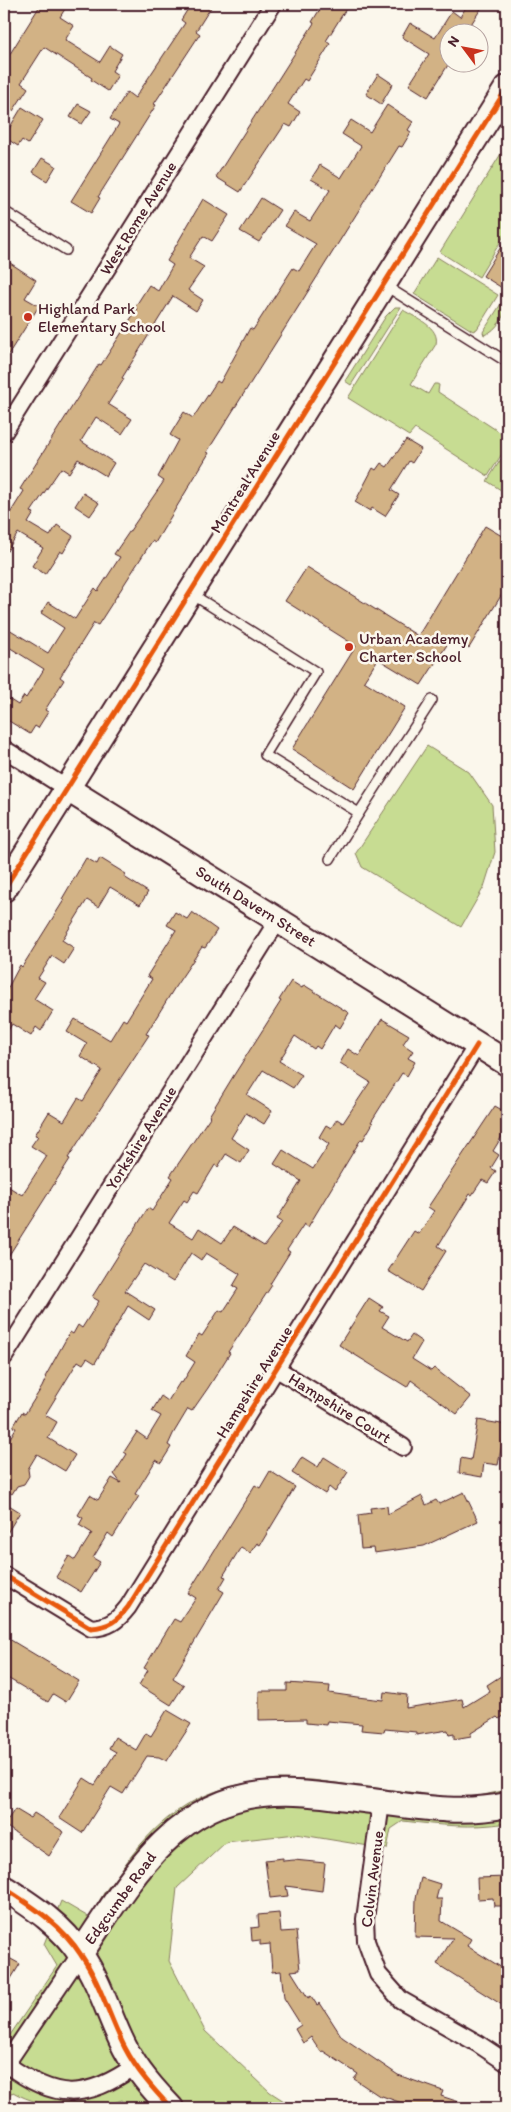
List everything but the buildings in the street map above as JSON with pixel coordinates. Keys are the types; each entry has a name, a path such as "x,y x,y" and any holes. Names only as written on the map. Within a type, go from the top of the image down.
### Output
{"street":[{"name":"West Rome Avenue","path":"4,432 273,4"},
{"name":"Montreal Avenue","path":"4,889 507,88"},
{"name":"South Davern Street","path":"4,748 507,1063"},
{"name":"Yorkshire Avenue","path":"4,1357 278,920"},
{"name":"Hampshire Avenue","path":"4,1575 91,1628 104,1628 117,1621 128,1607 478,1045"},
{"name":"Hampshire Court","path":"277,1369 403,1446"},
{"name":"Edgcumbe Road","path":"171,2108 135,2066 124,2046 101,1989 80,1953 149,1855 184,1824 232,1801 260,1794 314,1794 449,1811 473,1811 507,1805"},
{"name":"Colvin Avenue","path":"381,1803 365,1919 366,1941 378,1974 388,1988 401,2000 477,2043 507,2063"},
{"path":"4,1888 46,1916 80,1953 5,2065 35,2084 48,2089 76,2092 112,2082 135,2066"}],"lane":[{"path":"4,211 66,250"},
{"path":"384,285 507,362"},
{"path":"190,593 316,672 265,755 359,813"},
{"path":"330,859 432,700"}],"green space":[{"path":"507,144 507,231 479,277 440,252"},
{"path":"437,257 498,295 477,329 473,331 414,294"},
{"path":"504,299 507,301 507,306 503,316 493,330 484,335 483,332"},
{"path":"395,307 401,307 351,385 345,381 386,316"},
{"path":"403,310 431,328 436,338 436,344 411,384 428,394 434,384 439,385 438,392 507,437 507,446 488,476 415,429 409,436 348,398"},
{"path":"507,450 507,494 487,481"},
{"path":"427,746 469,772 492,805 495,852 484,887 461,927 362,867 356,853"},
{"path":"278,1779 312,1780 448,1797 474,1797 507,1790 507,1823 468,1826 403,1821 391,1829 387,1849 296,1834 226,1842 177,1888 169,1961 205,2031 270,2092 295,2108 132,2108 122,2100 96,2106 67,2107 39,2103 13,2092 4,2102 4,2044 57,1966 44,1944 61,1901 92,1919 103,1895 133,1854 166,1819 185,1806 227,1788 251,1782"}],"cycle path":[{"path":"4,889 507,88"},
{"path":"4,1575 91,1628 108,1625 124,1612 477,1045"},
{"path":"4,1888 56,1925 73,1944 94,1977 119,2036 130,2056 146,2080 171,2108"}],"place":[{"name":"Highland Park Elementary School","path":"28,317"},
{"name":"Urban Academy Charter School","path":"349,647"}]}
